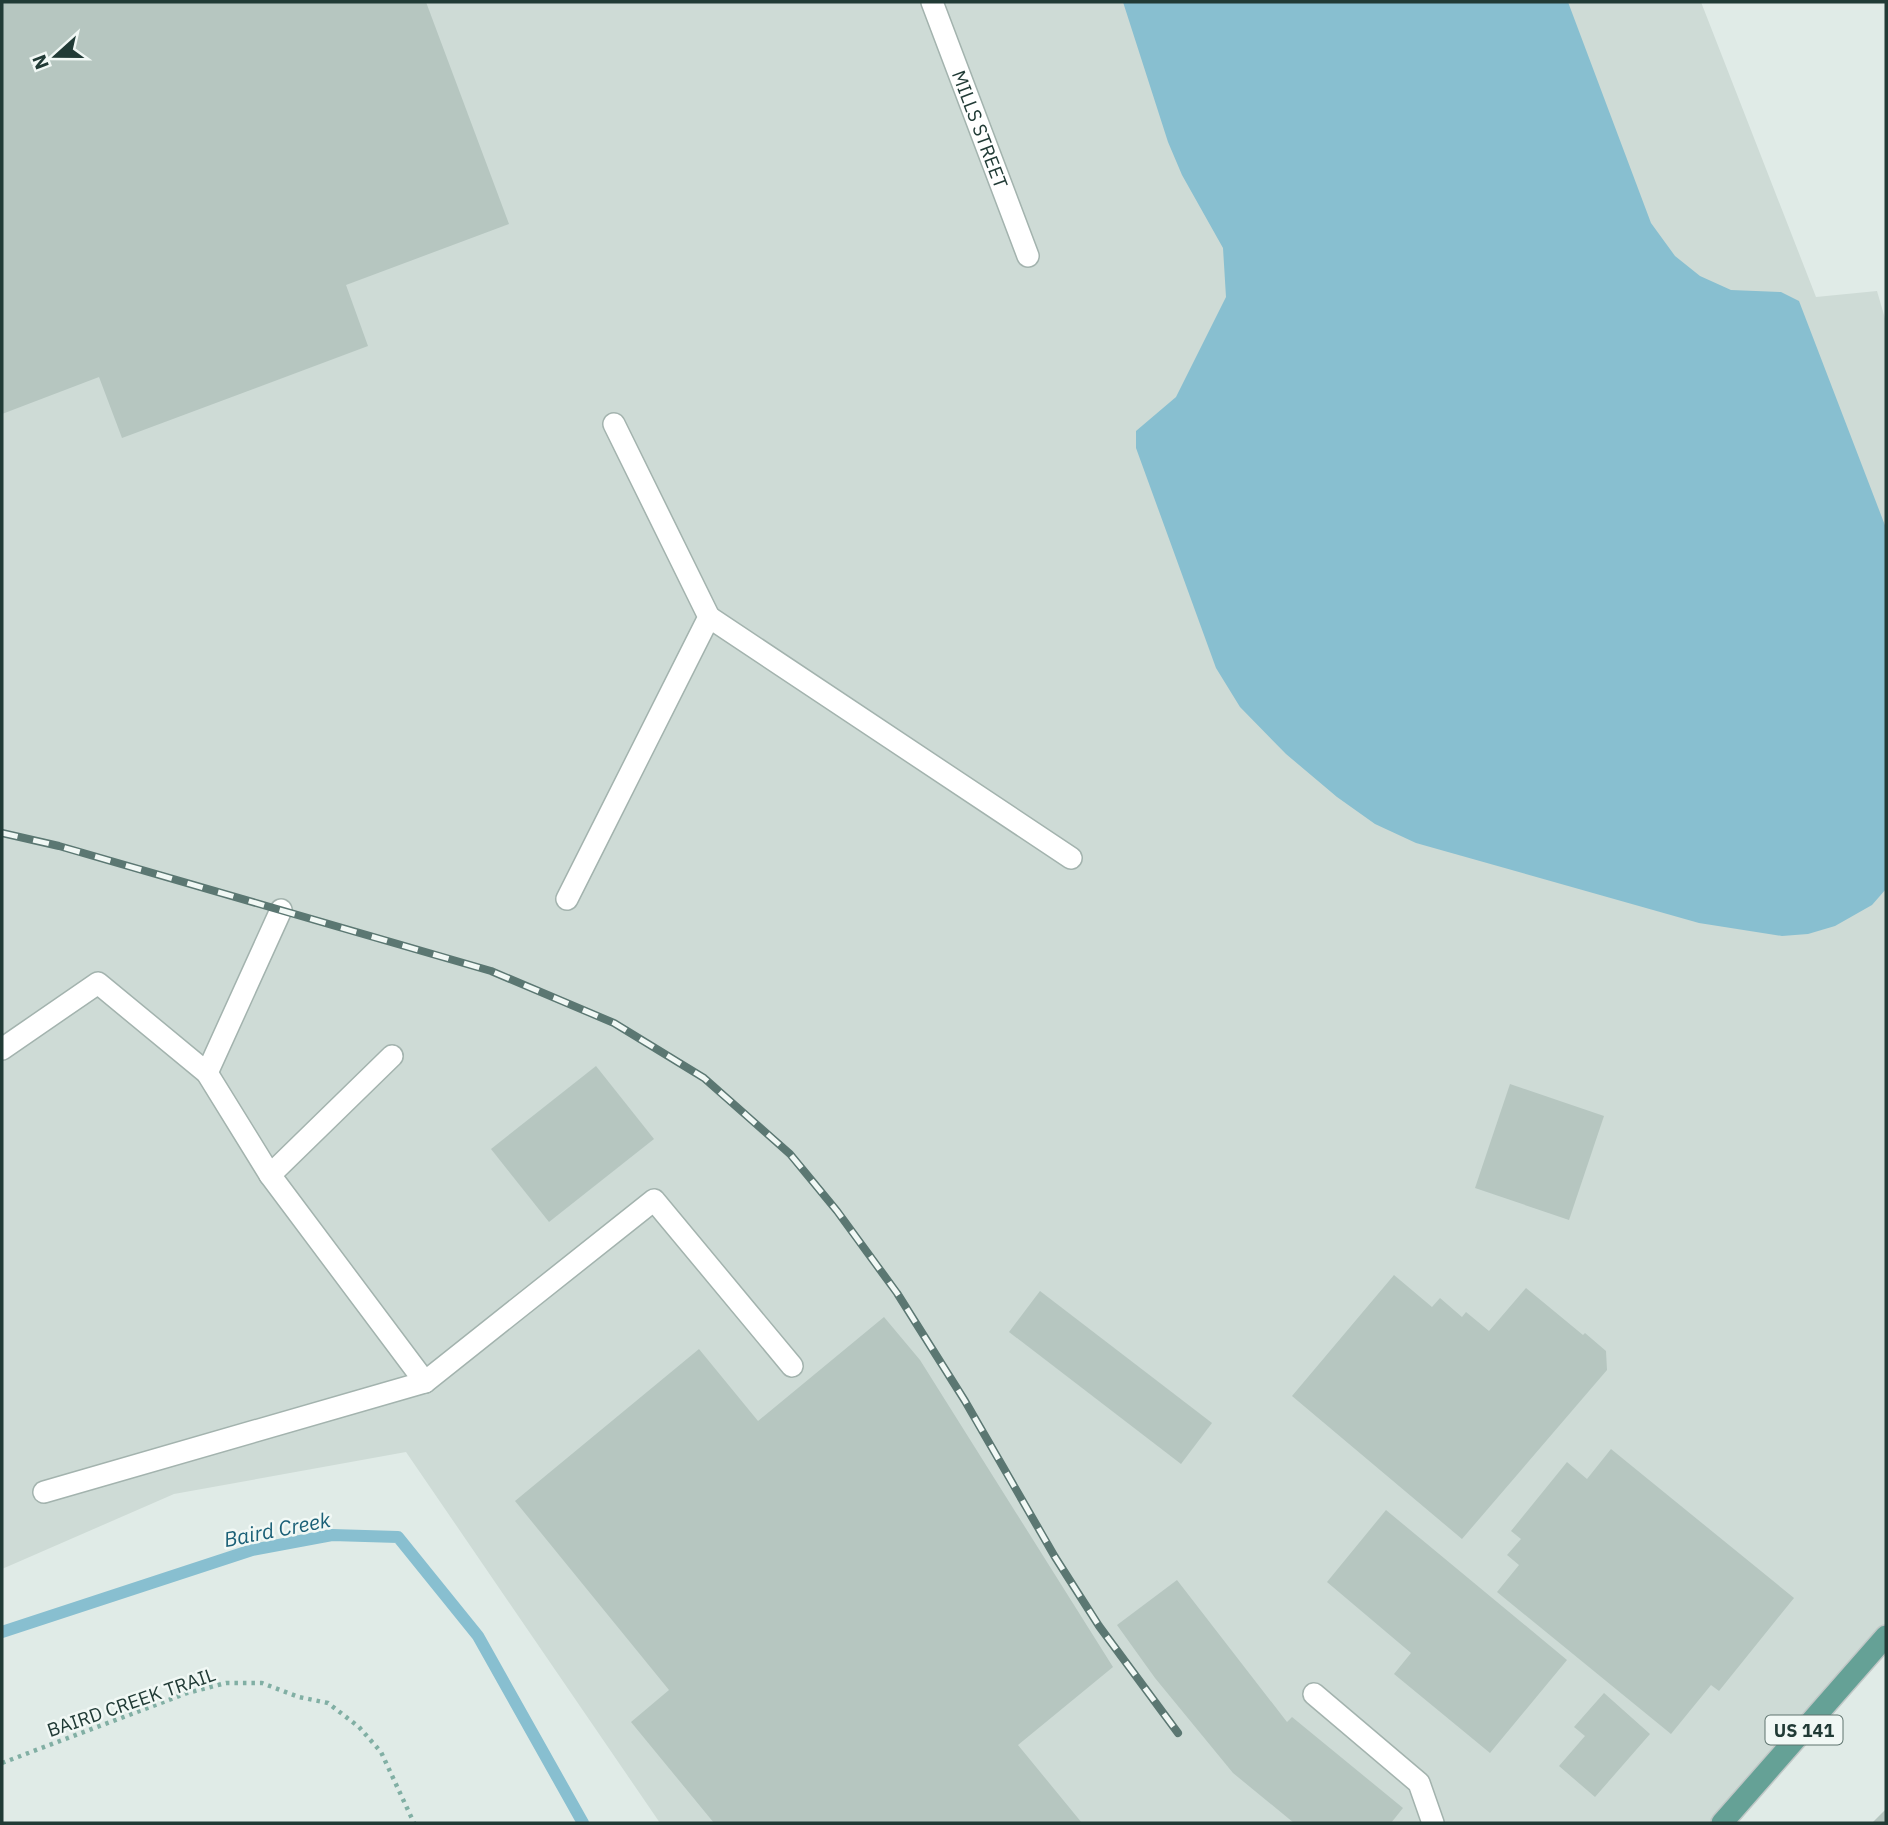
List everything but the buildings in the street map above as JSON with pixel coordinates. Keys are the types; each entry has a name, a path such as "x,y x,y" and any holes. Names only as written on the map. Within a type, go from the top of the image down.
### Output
{"main road":[{"name":"US 141","path":"1722,1823 1886,1636"}],"street":[{"name":"MILLS STREET","path":"932,2 1028,256"},
{"path":"614,424 709,617 1072,858"},
{"path":"567,899 709,617"},
{"path":"207,1073 281,910"},
{"path":"2,1049 99,983 207,1073 270,1175 425,1382"},
{"path":"270,1175 392,1056"},
{"path":"44,1492 425,1382 654,1200 792,1366"},
{"path":"1314,1693 1419,1783 1433,1823"}],"path":[{"name":"BAIRD CREEK TRAIL","path":"2,1763 187,1693 226,1683 262,1683 299,1697 328,1703 359,1727 381,1752 414,1823"}],"shaded area":[{"path":"2,2 1701,2 1816,297 1877,291 1886,322 1886,1636 1722,1823 660,1823 406,1452 174,1494 2,1569"}],"water":[{"path":"1123,2 1568,2 1651,223 1675,256 1700,276 1731,290 1781,292 1799,301 1886,528 1886,889 1872,905 1835,926 1808,934 1782,936 1699,923 1416,843 1375,824 1337,797 1286,754 1240,707 1216,668 1136,448 1136,431 1176,397 1226,297 1223,248 1182,175 1168,142"}],"waterway":[{"name":"Baird Creek","path":"2,1632 252,1550 332,1535 398,1537 478,1636 583,1823"}],"railway":[{"path":"2,833 59,846 491,971 614,1023 704,1078 790,1154 837,1211 897,1293 965,1401 1055,1557 1099,1626 1178,1733"}]}
